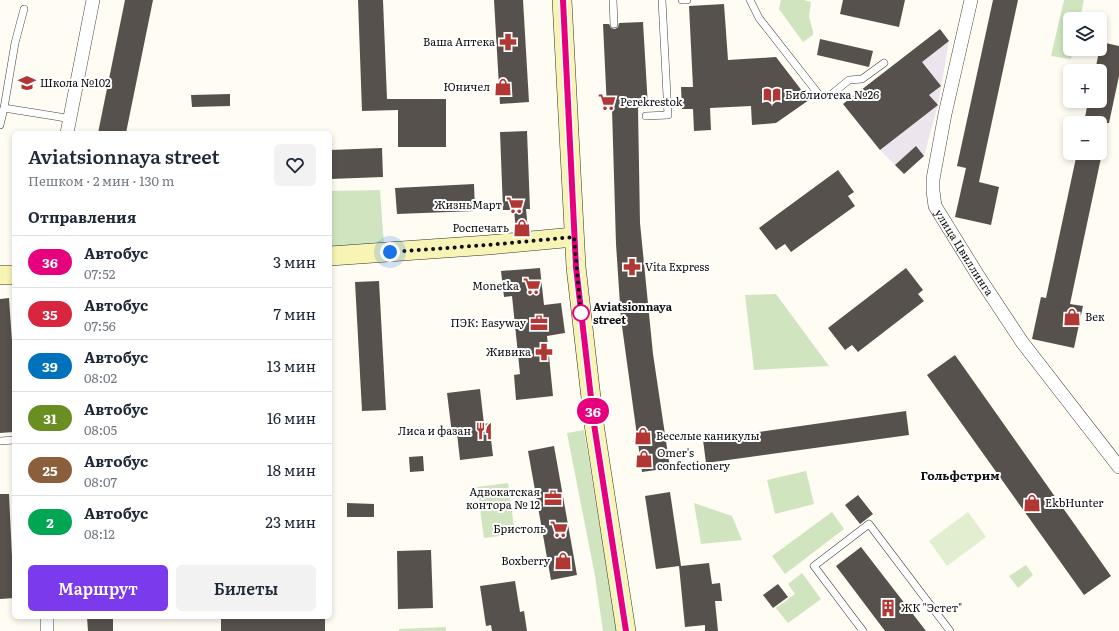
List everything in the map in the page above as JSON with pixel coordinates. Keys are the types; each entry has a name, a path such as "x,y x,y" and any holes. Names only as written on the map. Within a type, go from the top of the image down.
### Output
{"main road":[{"path":"562,0 574,237 581,316 594,424 626,631"},
{"path":"332,256 480,246 574,237"},
{"path":"0,275 12,275"}],"street":[{"path":"67,131 68,119 93,0"},
{"name":"улица Цвиллинга","path":"971,0 945,114 932,191 935,206 973,268 1022,342 1119,467"},
{"path":"47,619 47,631"}],"lane":[{"path":"613,0 614,24"},
{"path":"646,116 668,115 662,0"},
{"path":"682,0 687,0"},
{"path":"750,0 759,18 820,96"},
{"path":"0,125 15,43 24,9"},
{"path":"833,93 849,80 862,79 884,63"},
{"path":"4,108 68,119"},
{"path":"0,441 12,440"},
{"path":"863,631 814,566 869,524 950,631"}],"shaded area":[{"path":"940,29 949,41 938,105 924,156 904,174 880,150 843,104"}],"green space":[{"path":"781,0 804,0 811,2 809,17 813,35 803,42 779,9"},
{"path":"1064,0 1084,0 1081,12 1063,12 1063,56 1072,56 1071,59 1051,56"},
{"path":"380,190 384,246 332,246 332,191"},
{"path":"776,294 829,366 754,370 745,295"},
{"path":"584,430 617,631 603,631 595,576 567,433"},
{"path":"806,471 814,504 775,514 767,480"},
{"path":"508,483 515,534 484,538 477,487"},
{"path":"694,503 732,516 742,540 701,544"},
{"path":"832,512 844,529 785,574 772,556"},
{"path":"968,512 986,537 947,566 929,541"},
{"path":"1026,565 1033,575 1018,588 1009,576"},
{"path":"802,573 821,599 788,623 776,608 795,594 788,584"},
{"path":"446,627 446,631 399,631 399,629"}],"building":[{"path":"125,0 153,0 126,131 98,131"},
{"path":"358,0 383,0 387,99 446,99 446,147 398,147 398,110 362,111"},
{"path":"494,0 523,0 529,102 500,104"},
{"path":"843,0 905,0 899,27 840,14"},
{"path":"993,0 1018,0 979,182 999,187 991,225 955,217 966,168 957,166"},
{"path":"724,4 728,60 776,57 809,100 776,123 752,125 751,106 710,108 711,130 694,131 693,109 682,109 681,87 693,87 689,6"},
{"path":"643,22 648,107 638,108 640,223 653,354 670,468 642,472 621,319 616,244 612,109 607,109 603,24 609,24 611,28 615,29 618,27 619,23"},
{"path":"940,29 949,41 922,62 941,86 929,95 938,105 880,150 843,104"},
{"path":"820,39 873,51 869,67 817,55"},
{"path":"1107,43 1119,46 1119,76 1109,123 1107,123 1107,116 1085,116 1087,108 1107,108 1107,64 1096,64 1098,56 1107,56"},
{"path":"230,94 230,106 192,107 191,95"},
{"path":"527,131 530,209 526,209 528,230 516,231 514,210 503,210 500,132"},
{"path":"916,146 924,156 904,174 895,165"},
{"path":"382,148 383,177 332,179 332,150"},
{"path":"1076,160 1101,160 1070,304 1083,306 1074,348 1032,339 1041,297 1046,298"},
{"path":"838,170 854,192 848,196 855,206 791,252 785,244 776,250 759,228"},
{"path":"474,184 475,211 397,214 395,188"},
{"path":"540,268 544,305 561,303 565,333 547,336 553,396 516,400 514,375 520,374 512,296 504,297 501,271"},
{"path":"906,268 923,290 918,294 924,301 858,352 852,345 845,350 828,328"},
{"path":"379,281 386,410 362,411 355,282"},
{"path":"9,298 12,341 12,432 0,433 0,299"},
{"path":"955,355 1111,576 1084,595 927,375"},
{"path":"480,389 484,424 489,423 493,456 460,460 457,433 452,434 447,393"},
{"path":"906,411 909,435 706,463 703,440"},
{"path":"554,446 577,575 551,580 528,451"},
{"path":"423,456 424,471 410,472 409,457"},
{"path":"670,492 681,566 709,563 712,584 720,583 722,601 715,601 718,631 705,631 705,625 685,627 679,566 656,569 645,496"},
{"path":"0,494 9,494 12,556 12,598 0,599"},
{"path":"858,495 873,514 860,524 845,505"},
{"path":"347,503 374,504 374,517 347,517"},
{"name":"ЖК \"Эстет\"","path":"861,547 926,631 885,631 836,566"},
{"path":"431,550 433,608 398,609 397,551"},
{"path":"515,581 520,612 524,611 527,631 492,631 491,625 486,626 480,586"},
{"path":"778,584 788,597 773,608 763,595"},
{"path":"87,619 113,619 113,631 88,631"},
{"path":"221,619 325,619 325,631 221,631"}],"bus line":[{"name":"36","path":"563,0 576,267 594,424 626,631"}],"place":[{"name":"Ваша Аптека","path":"508,42"},
{"name":"Школа №102","path":"27,83"},
{"name":"Юничел","path":"503,87"},
{"name":"Библиотека №26","path":"772,95"},
{"name":"Perekrestok","path":"607,102"},
{"name":"ЖизньМарт","path":"515,205"},
{"name":"Роспечать","path":"522,228"},
{"name":"Vita Express","path":"632,267"},
{"name":"Monetka","path":"532,286"},
{"name":"Aviatsionnaya street","path":"581,313"},
{"name":"Век","path":"1072,317"},
{"name":"ПЭК: Easyway","path":"539,323"},
{"name":"Живика","path":"544,352"},
{"name":"Лиса и фазан","path":"484,431"},
{"name":"Веселые каникулы","path":"643,436"},
{"name":"Omer's confectionery","path":"644,459"},
{"name":"Адвокатская контора № 12","path":"553,498"},
{"name":"EkbHunter","path":"1032,503"},
{"name":"Бристоль","path":"559,529"},
{"name":"Boxberry","path":"563,561"},
{"name":"ЖК \"Эстет\"","path":"888,608"}],"district":[{"name":"Гольфстрим","path":"960,476"}],"route":[{"path":"390,252 574,237 581,316 581,313"}]}
